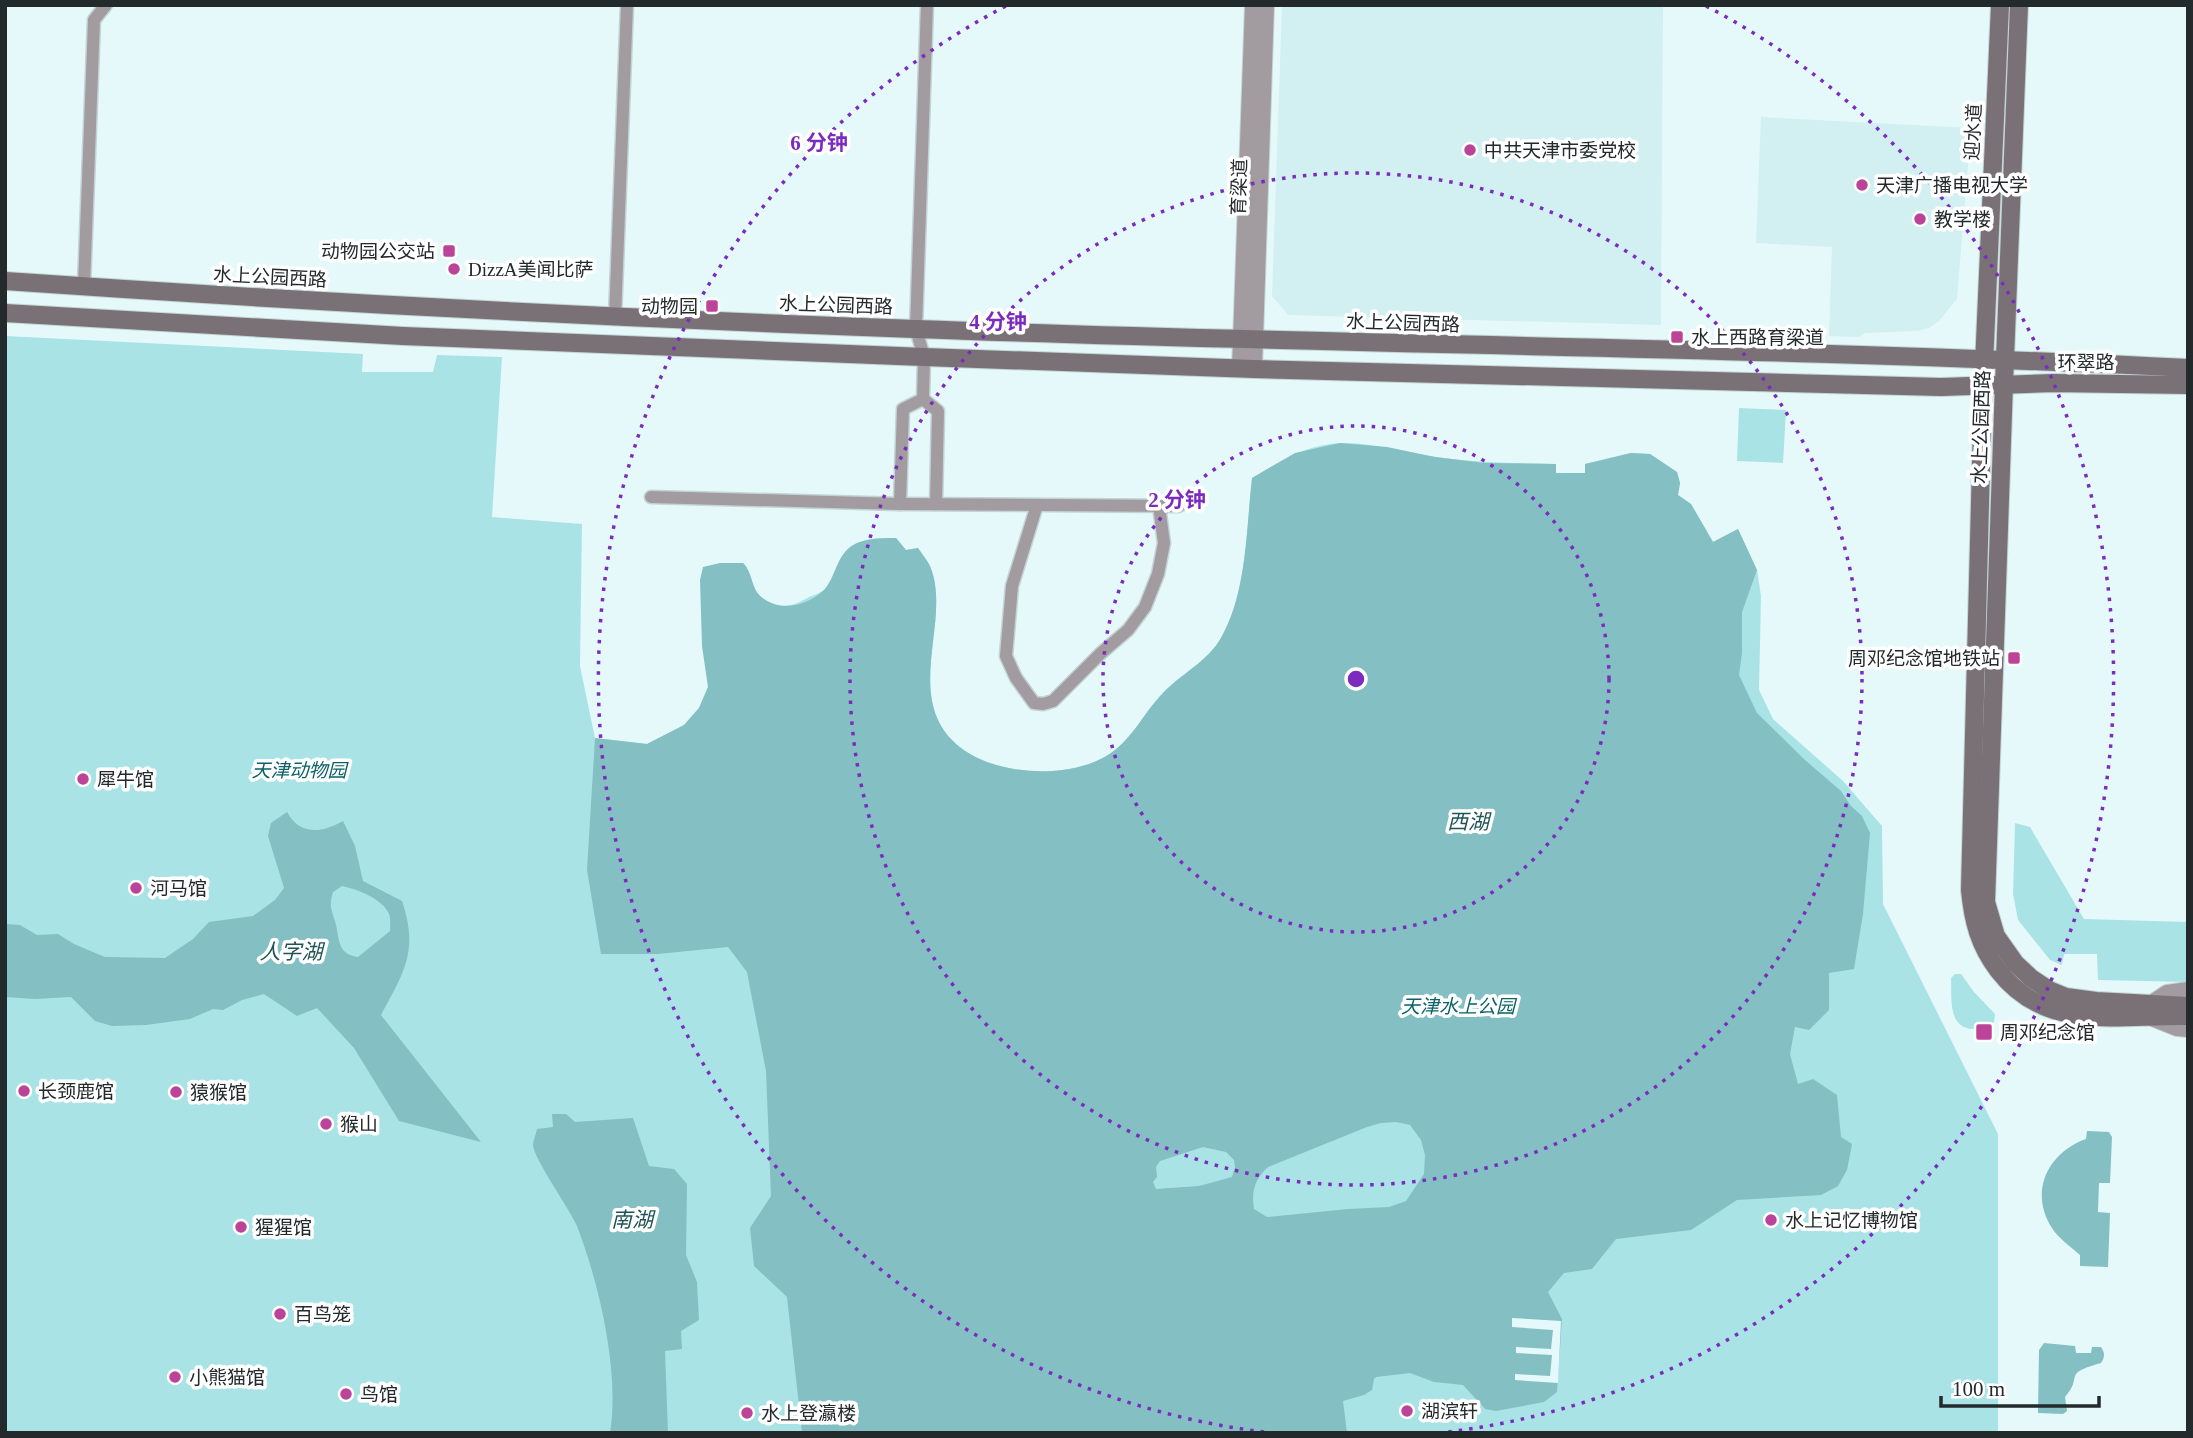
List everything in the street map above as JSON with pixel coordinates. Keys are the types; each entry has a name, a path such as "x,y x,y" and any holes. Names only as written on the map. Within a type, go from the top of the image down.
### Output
{"main road":[{"name":"迎水道","path":"1983,387 2000,5"},
{"path":"2005,359 2020,5"},
{"name":"水上公园西路","path":"5,281 266,299 916,329 2005,359 1986,902 1996,936 2015,963 2049,990 2066,997 2188,1016"},
{"name":"水上公园西路","path":"5,313 404,336 924,357 1247,369 1983,387 1970,890 1974,923 1992,962 2016,991 2034,1004 2073,1015 2188,1006"},
{"name":"环翠路","path":"2005,359 2188,369"},
{"name":"环翠路","path":"1983,387 2096,382 2188,385"}],"street":[{"path":"84,286 94,20 106,5"},
{"path":"615,317 626,5"},
{"path":"923,399 924,357 916,329 927,5"},
{"path":"1248,339 1252,5"},
{"name":"育梁道","path":"1247,369 1266,5"},
{"path":"900,504 902,409 923,399"},
{"path":"923,399 938,411 936,504"},
{"path":"651,497 900,504 1179,506"},
{"path":"1037,505 1012,586 1006,656 1016,678 1034,703 1043,704 1053,701 1100,654 1128,631 1145,607 1158,575 1164,543 1159,506"},
{"path":"2188,990 2167,993 2152,1010 2177,1028 2188,1029"}],"shaded area":[{"name":"中共天津市委党校","path":"1282,5 1663,5 1661,325 1288,315 1272,296"},
{"name":"天津广播电视大学","path":"1761,117 1971,128 1957,299 1939,321 1918,331 1865,333 1859,337 1829,336 1832,247 1756,243"}],"green space":[{"name":"天津水上公园","path":"5,336 363,354 362,372 433,372 437,355 502,357 492,517 582,524 580,666 595,738 647,744 684,725 699,708 708,687 707,668 720,563 743,563 760,595 770,603 787,606 824,590 845,552 859,542 896,538 906,550 918,548 930,566 935,587 936,609 930,677 932,700 938,721 952,740 986,762 1007,768 1052,771 1094,762 1119,747 1156,700 1202,661 1221,638 1230,620 1241,581 1252,478 1283,460 1305,450 1329,444 1353,443 1452,459 1556,464 1556,473 1585,473 1585,464 1631,453 1650,454 1677,472 1680,483 1678,495 1691,504 1713,542 1738,529 1757,570 1761,596 1759,690 1773,719 1843,781 1882,826 1883,904 1998,1134 1998,1433 5,1433"},
{"path":"1739,408 1786,410 1783,463 1737,461"},
{"path":"2015,823 2030,827 2084,919 2188,922 2188,982 2098,980 2097,954 2064,954 2062,965 2050,960 2018,920 2013,894"},
{"path":"1955,974 1961,974 1995,1014 1994,1022 1976,1029 1959,1023 1952,1002 1951,978"}],"water":[{"name":"西湖","path":"1340,443 1387,447 1435,457 1485,463 1556,464 1556,473 1585,473 1585,464 1631,453 1650,454 1677,472 1680,483 1678,495 1691,504 1713,542 1738,529 1757,570 1742,612 1739,675 1757,713 1841,791 1862,816 1870,833 1863,914 1854,969 1829,973 1829,1010 1809,1030 1795,1027 1790,1054 1798,1084 1813,1079 1837,1095 1841,1137 1852,1144 1847,1170 1838,1186 1821,1195 1737,1200 1691,1230 1616,1239 1592,1269 1564,1273 1548,1292 1562,1319 1557,1392 1544,1402 1496,1411 1485,1409 1463,1385 1434,1382 1410,1373 1376,1377 1372,1390 1343,1401 1347,1433 802,1433 787,1297 754,1266 750,1228 771,1196 766,1071 747,972 728,947 658,954 601,954 587,870 595,738 647,744 684,725 699,708 708,687 702,646 700,580 703,567 720,563 743,563 756,591 764,599 779,605 795,605 811,600 824,590 849,548 871,539 896,538 906,550 918,548 930,566 936,609 930,677 932,700 938,721 952,740 986,762 1007,768 1052,771 1094,762 1119,747 1163,693 1202,661 1221,638 1230,620 1241,581 1252,478 1295,453","holes":["1396,1122 1410,1125 1421,1140 1425,1155 1424,1174 1406,1201 1389,1207 1267,1217 1254,1209 1255,1186 1268,1167 1367,1127","1203,1147 1226,1152 1234,1160 1232,1177 1199,1186 1156,1189 1153,1182 1157,1177 1156,1167 1160,1161"]},
{"name":"人字湖","path":"287,812 292,820 305,829 319,830 343,821 355,846 363,881 402,901 407,918 409,948 402,973 381,1015 481,1142 399,1121 354,1048 317,1008 297,1016 264,994 242,1000 223,1010 213,1009 190,1019 112,1026 95,1021 71,997 5,997 5,924 20,925 37,935 58,934 105,957 165,958 193,939 209,922 253,916 275,900 284,888 268,836 271,823","holes":["342,886 375,899 386,909 390,918 390,931 358,957 342,949 331,907 333,892"]},
{"name":"南湖","path":"552,1114 566,1114 575,1122 633,1118 649,1166 674,1169 687,1184 686,1255 697,1282 699,1320 681,1331 682,1349 665,1351 668,1433 610,1433 610,1356 600,1300 577,1226 539,1161 533,1145 537,1129 553,1127"},
{"path":"2087,1131 2109,1132 2112,1137 2110,1183 2099,1183 2098,1212 2110,1213 2108,1267 2080,1266 2080,1255 2055,1232 2045,1214 2042,1200 2042,1187 2053,1163 2073,1145 2086,1139"},
{"path":"2044,1343 2075,1346 2076,1353 2091,1353 2092,1347 2101,1347 2104,1353 2101,1363 2077,1373 2065,1397 2067,1411 2063,1414 2038,1413 2039,1350"}],"pier":[{"path":"1512,1318 1561,1321 1558,1383 1515,1380 1515,1374 1550,1376 1552,1355 1516,1353 1516,1347 1551,1349 1553,1330 1512,1327"}],"place":[{"name":"中共天津市委党校","path":"1470,150"},
{"name":"天津广播电视大学","path":"1862,185"},
{"name":"教学楼","path":"1920,219"},
{"name":"动物园公交站","path":"449,251"},
{"name":"DizzA美闻比萨","path":"454,269"},
{"name":"动物园","path":"712,306"},
{"name":"水上西路育梁道","path":"1677,337"},
{"name":"周邓纪念馆地铁站","path":"2014,658"},
{"name":"犀牛馆","path":"83,779"},
{"name":"河马馆","path":"136,888"},
{"name":"周邓纪念馆","path":"1984,1032"},
{"name":"长颈鹿馆","path":"24,1091"},
{"name":"猿猴馆","path":"176,1092"},
{"name":"猴山","path":"326,1124"},
{"name":"水上记忆博物馆","path":"1771,1220"},
{"name":"猩猩馆","path":"241,1227"},
{"name":"百鸟笼","path":"280,1314"},
{"name":"小熊猫馆","path":"175,1377"},
{"name":"鸟馆","path":"346,1394"},
{"name":"湖滨轩","path":"1407,1411"},
{"name":"水上登瀛楼","path":"747,1413"}],"park label":[{"name":"天津动物园","path":"299,770"}]}
